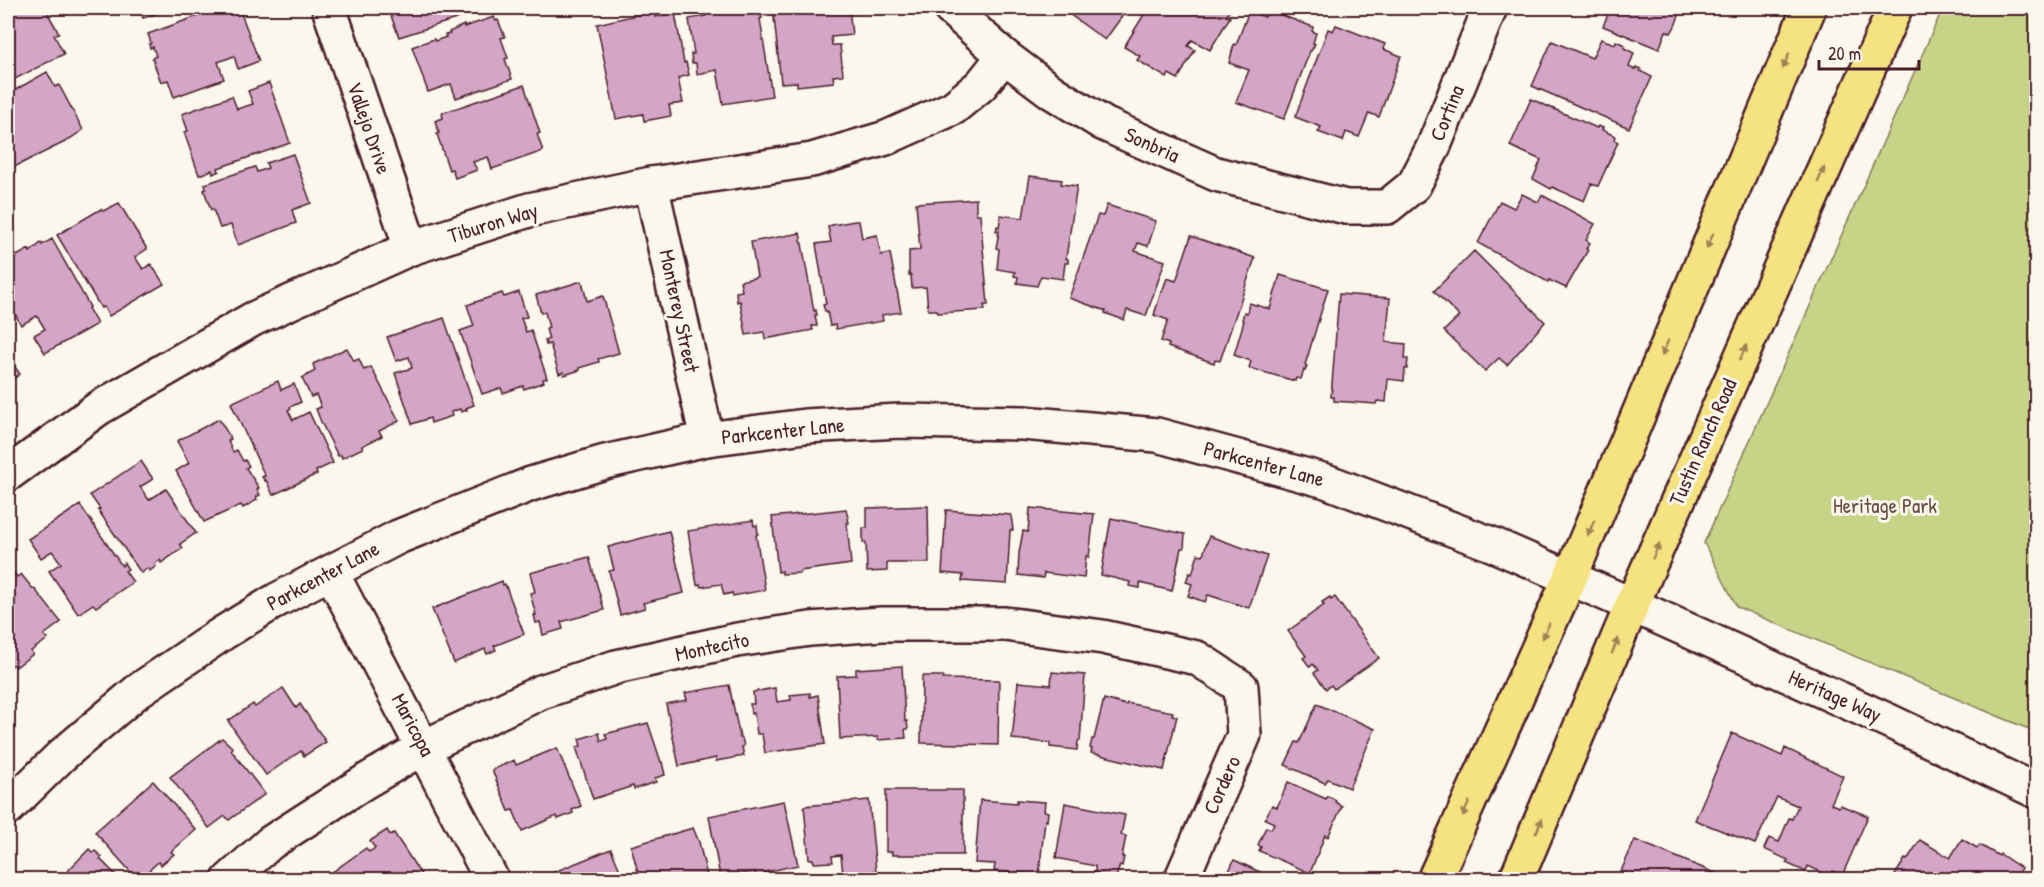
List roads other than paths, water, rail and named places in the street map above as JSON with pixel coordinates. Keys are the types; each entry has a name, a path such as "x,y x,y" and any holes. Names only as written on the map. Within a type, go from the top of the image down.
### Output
{"main road":[{"path":"1434,879 1570,578 1809,8"},
{"name":"Tustin Ranch Road","path":"1516,879 1632,604 1895,8"}],"street":[{"name":"Vallejo Drive","path":"329,8 411,248"},
{"name":"Sonbria","path":"950,8 1004,56 1052,92 1104,124 1216,174 1346,207 1387,207"},
{"name":"Cortina","path":"1387,207 1414,185 1419,176 1433,148 1490,8"},
{"name":"Tiburon Way","path":"8,474 99,408 252,319 411,248 529,210 651,184 813,160 886,138 953,108 981,85 1004,56"},
{"name":"Monterey Street","path":"651,184 707,439"},
{"name":"Parkcenter Lane","path":"8,808 61,756 139,690 223,633 277,600 398,537 531,484 605,462 707,439 805,426 900,421 1023,423 1157,435 1326,481 1494,545 1632,604"},
{"name":"Maricopa","path":"331,572 492,879"},
{"name":"Heritage Way","path":"1632,604 1889,720 2037,792"},
{"name":"Montecito","path":"228,879 270,843 366,781 424,747 541,692 616,667 737,640 810,629 882,624 1005,624 1103,638 1197,657 1241,687"},
{"name":"Cordero","path":"1181,879 1244,735 1241,687"}],"park label":[{"name":"Heritage Park","path":"1885,506"}]}
